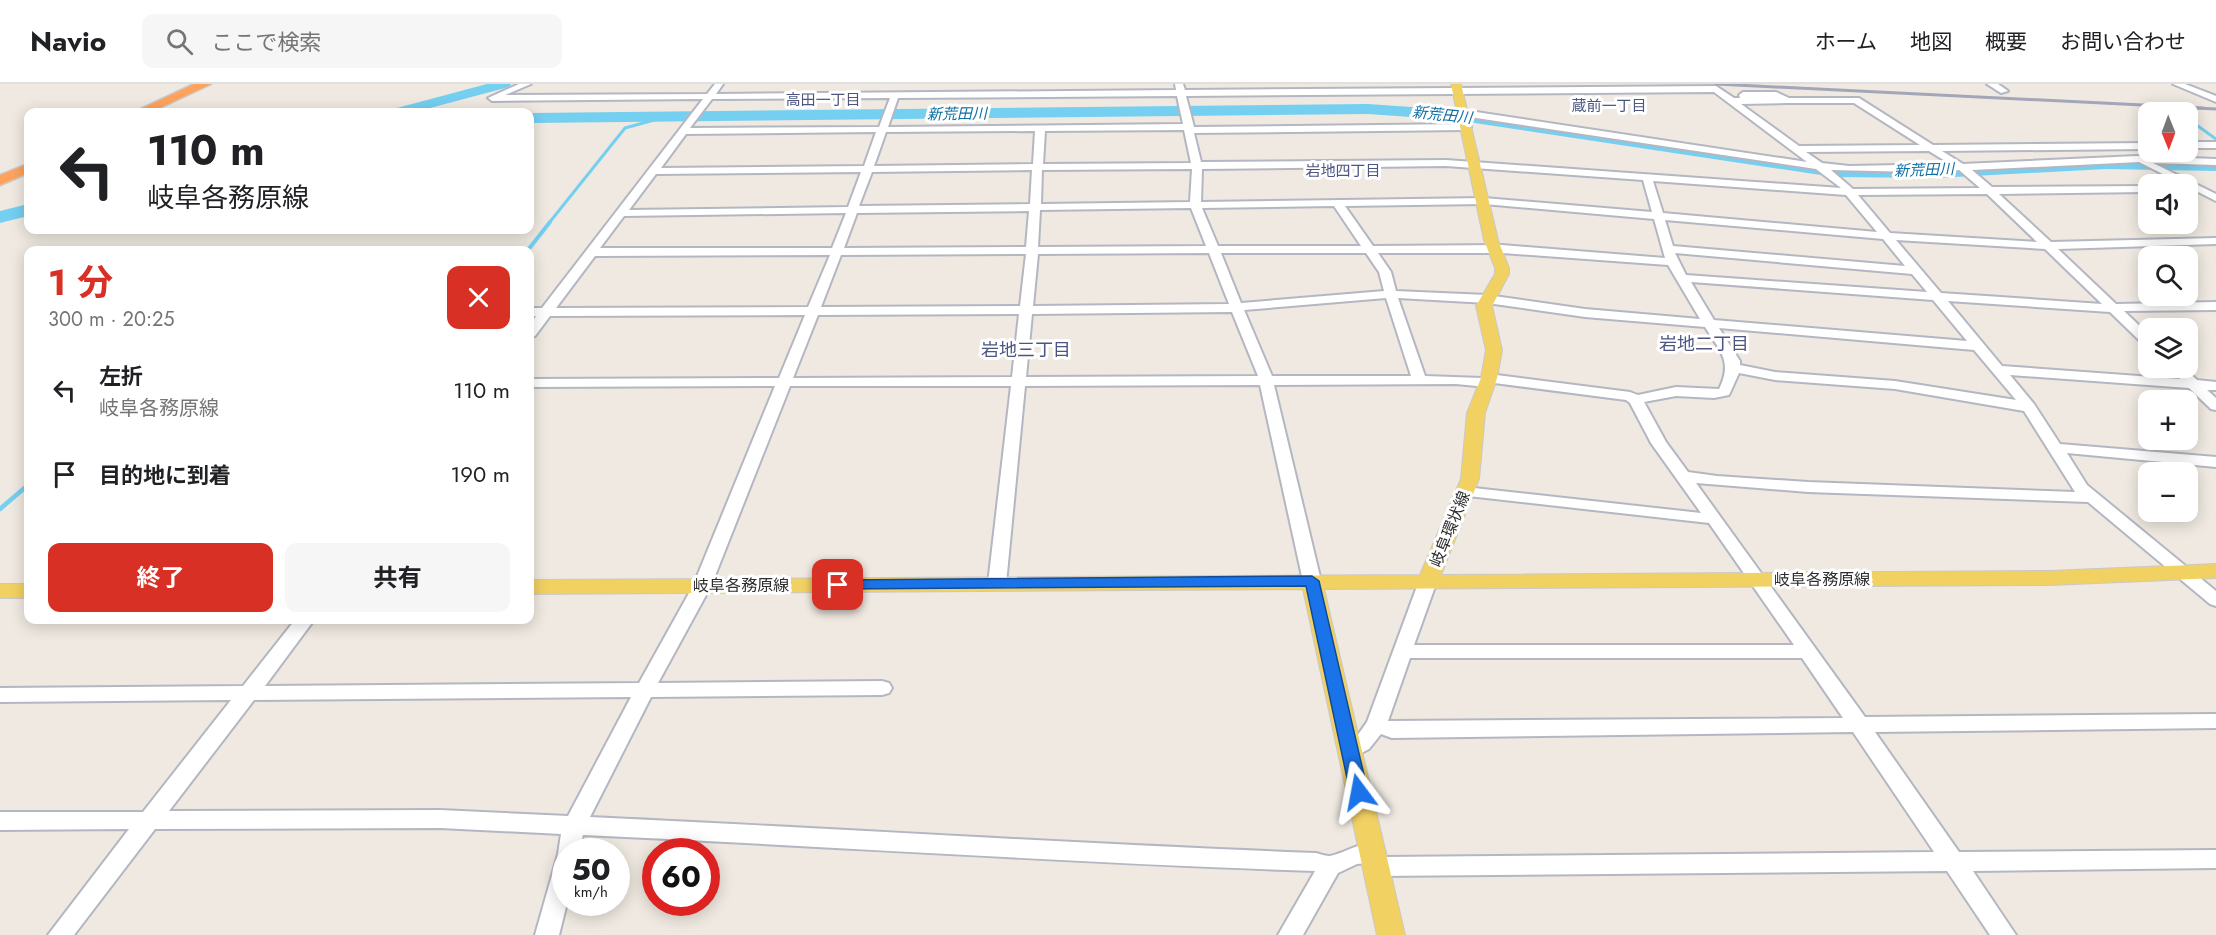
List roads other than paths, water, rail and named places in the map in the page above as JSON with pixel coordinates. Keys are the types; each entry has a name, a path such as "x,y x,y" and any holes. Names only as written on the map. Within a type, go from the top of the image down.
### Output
{"highway":[{"path":"150,108 205,84"},
{"path":"164,108 219,84"},
{"path":"0,173 24,163"},
{"path":"0,180 24,170"}],"main road":[{"path":"1457,87 1494,249 1502,274 1487,299"},
{"name":"岐阜環状線","path":"1312,581 1428,581 1445,545 1470,479 1476,413 1488,380 1494,350 1484,306 1487,299"},
{"name":"岐阜各務原線","path":"1428,581 2050,578 2216,571"},
{"path":"1312,581 1391,935"},
{"name":"岐阜各務原線","path":"534,587 1312,581"},
{"path":"0,591 24,591"}],"street":[{"path":"527,84 492,98 945,95 1180,89 1457,87 1716,89 1798,148 1852,192 2029,407 2081,488 2216,600"},
{"path":"534,328 719,84"},
{"path":"945,95 948,84"},
{"path":"1991,84 2004,91"},
{"path":"2176,84 2216,99"},
{"path":"2188,88 2216,87"},
{"path":"1180,89 1197,166 1195,205 1266,380 1312,581"},
{"path":"571,838 574,826 644,691 702,586 837,251 895,95"},
{"path":"1733,101 1856,100 1973,175 2138,331"},
{"path":"685,131 1189,128 1465,120 1828,171"},
{"path":"1465,120 1828,171 2138,160"},
{"path":"998,584 1032,251 1040,129"},
{"path":"2198,146 2216,145"},
{"path":"2114,146 2138,159"},
{"path":"1798,148 2138,146"},
{"path":"2143,162 2166,174"},
{"path":"2198,162 2216,162"},
{"path":"655,171 1474,164 1852,192 2138,189"},
{"path":"1636,400 1681,391 1715,395 1724,392 1734,368 1733,361 1672,262 1647,177"},
{"path":"2198,189 2216,188"},
{"path":"2198,191 2216,198"},
{"path":"623,213 1484,201 1888,236 2048,246 2216,242"},
{"path":"1337,203 1388,277 1389,294 1420,380"},
{"path":"592,252 1494,249 1672,262"},
{"path":"1668,249 1917,271"},
{"path":"1682,278 2115,309 2216,306"},
{"path":"534,312 1237,308 1389,294 1487,299 1585,314 1979,346"},
{"path":"1734,368 1775,376 1894,386 2029,407"},
{"path":"1998,370 2216,386"},
{"path":"2187,378 2216,406"},
{"path":"534,383 1488,380 1630,396 1636,400 1659,443 1759,580 2004,935"},
{"path":"2057,448 2216,462"},
{"path":"1684,476 1717,481 1808,487 2093,497"},
{"path":"1465,492 1715,519"},
{"path":"1350,751 1362,744 1376,725 1428,581"},
{"path":"60,935 302,624"},
{"path":"1403,652 1808,651"},
{"path":"0,694 882,688"},
{"path":"1376,725 1392,730 2216,721"},
{"path":"0,821 440,819 877,840 1119,855 1316,861 1329,866"},
{"path":"1290,935 1329,866 1354,855 1375,860 1953,862 2216,859"},
{"path":"547,935 552,916"}],"waterway":[{"path":"414,108 504,84"},
{"name":"新荒田川","path":"534,118 1368,109 1455,115 1800,168 1834,171 1901,173 2106,164 2216,166"},
{"name":"新荒田川","path":"549,223 625,128 665,117"},
{"path":"2198,126 2216,139"},
{"path":"0,217 24,211"},
{"name":"新荒田川","path":"531,246 550,222"},
{"name":"新荒田川","path":"0,509 24,488"}],"railway":[{"path":"1716,84 2203,108"},
{"path":"2198,108 2216,109"}],"district":[{"name":"高田一丁目","path":"823,100"},
{"name":"蔵前一丁目","path":"1609,106"},
{"name":"岩地四丁目","path":"1343,171"},
{"name":"岩地二丁目","path":"1704,344"},
{"name":"岩地三丁目","path":"1026,350"}]}
